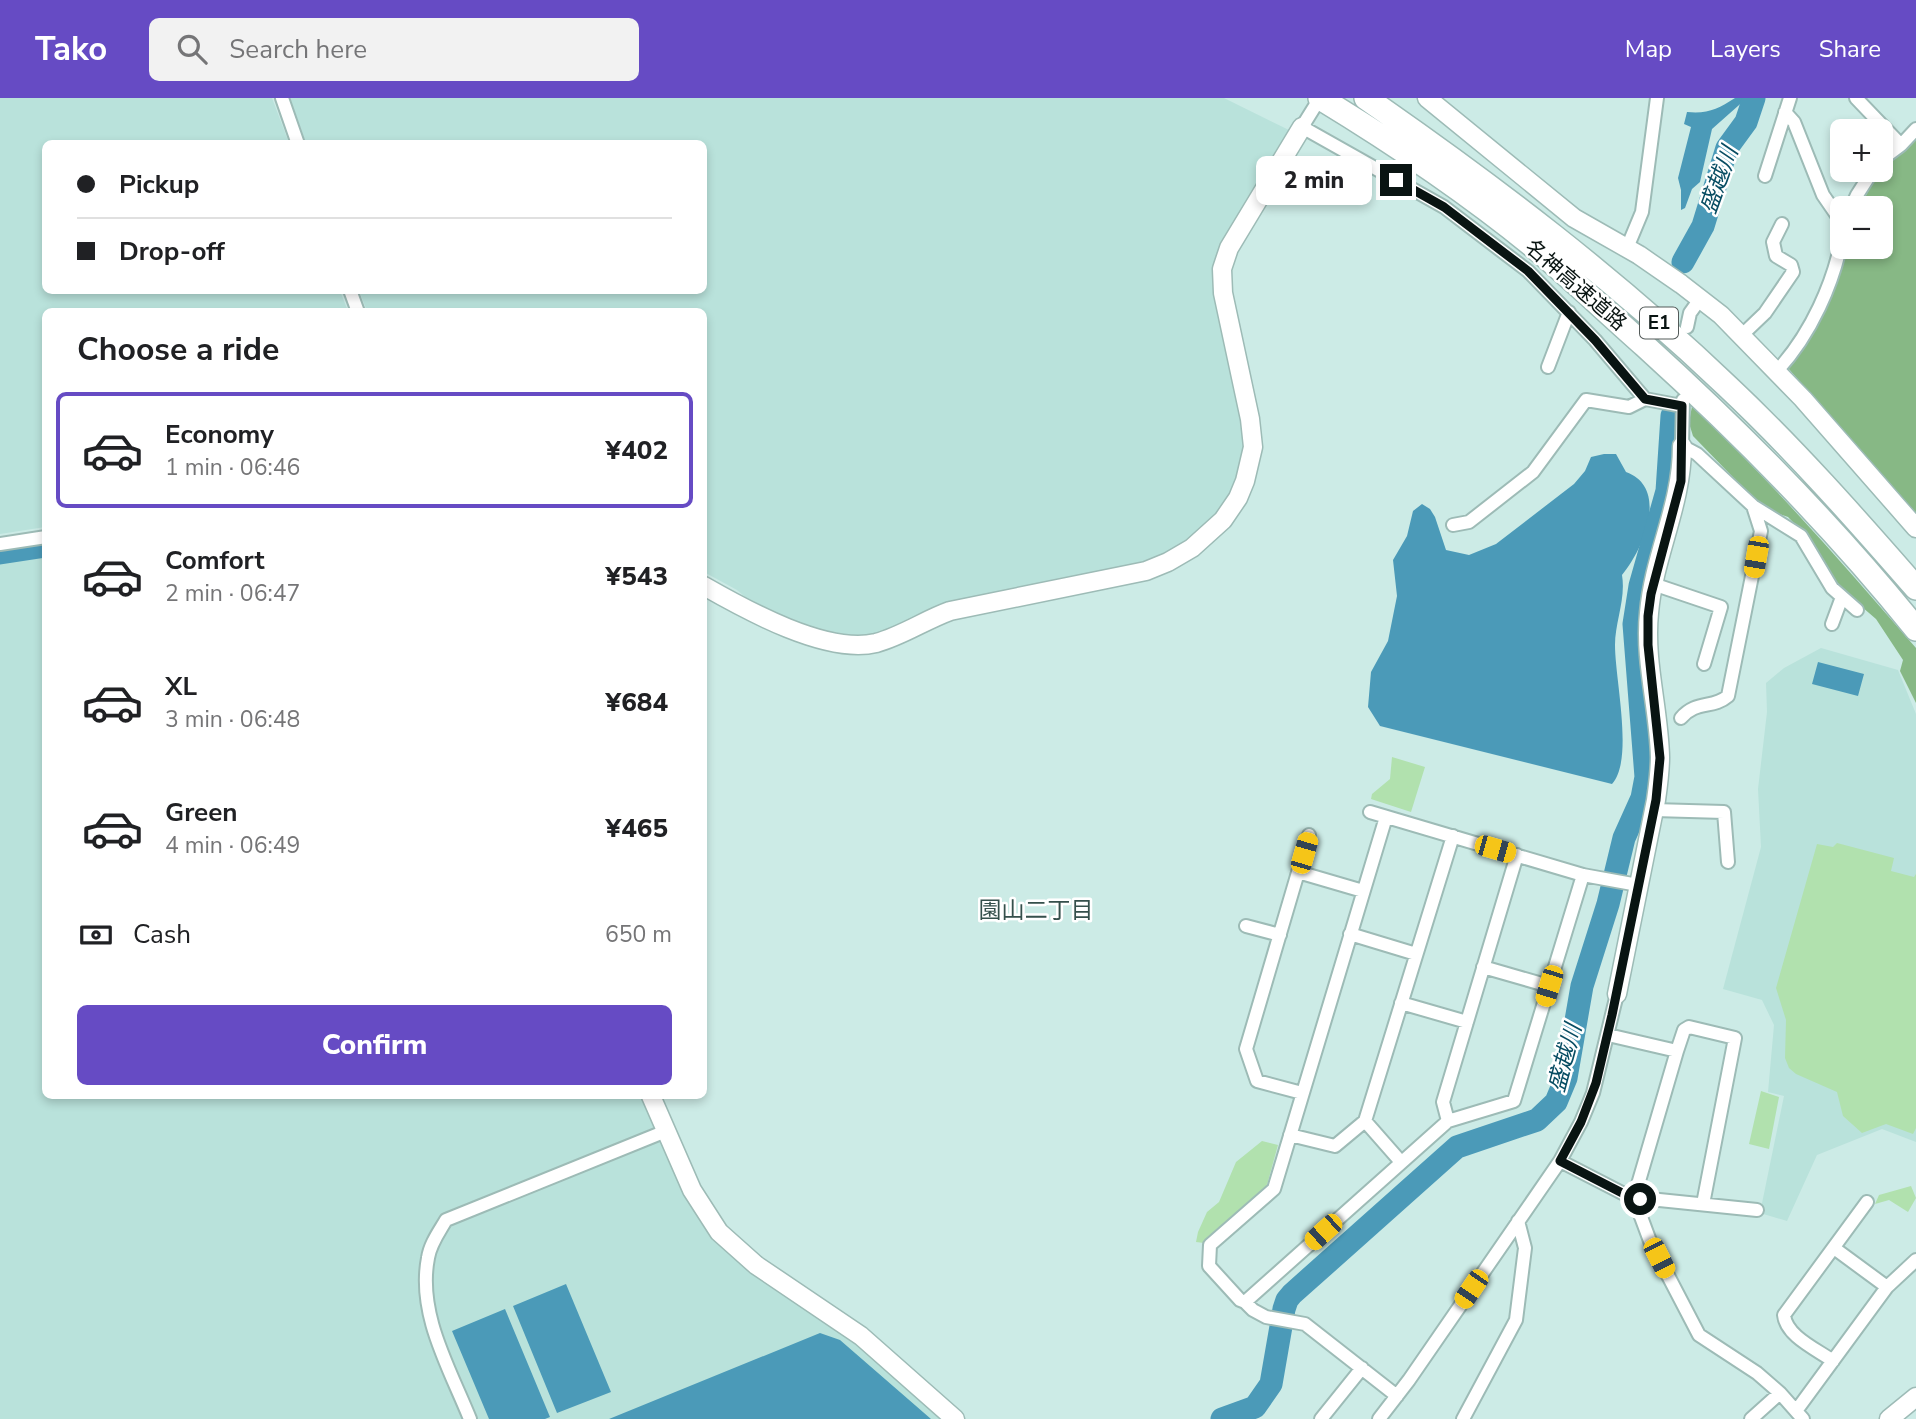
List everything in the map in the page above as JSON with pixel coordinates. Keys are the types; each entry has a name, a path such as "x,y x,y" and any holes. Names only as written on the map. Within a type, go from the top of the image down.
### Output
{"highway":[{"name":"名神高速道路","path":"1320,98 1453,186 1537,250 1618,322 1708,403 1812,508 1916,629"},
{"name":"名神高速道路","path":"1366,98 1467,168 1551,231 1634,301 1738,396 1831,491 1916,588"}],"street":[{"path":"282,98 297,140"},
{"path":"707,588 755,614 795,630 837,643 859,645 892,638 950,611 1146,571 1192,548 1217,527 1233,506 1245,481 1253,447 1250,419 1223,293 1225,259 1238,232 1320,98"},
{"path":"1627,248 1642,212 1657,98"},
{"path":"1765,176 1790,98"},
{"path":"1856,98 1901,145"},
{"path":"1438,102 1574,218 1627,248 1700,299 1742,335 1916,528"},
{"path":"1785,112 1794,122 1823,195 1830,205"},
{"path":"1305,122 1444,207 1528,271 1569,312 1645,399"},
{"path":"1893,151 1916,129"},
{"path":"1742,335 1765,313 1793,272 1791,265 1776,256 1773,242 1782,224"},
{"path":"1777,371 1818,311 1836,259"},
{"path":"1687,327 1690,313 1700,299"},
{"path":"1548,368 1569,312"},
{"path":"1380,1419 1560,1161 1593,1093 1616,995 1631,884 1654,810 1660,758 1648,645 1648,616 1653,584 1681,481 1683,402 1645,399 1629,407 1586,400 1533,472 1469,522 1453,525"},
{"path":"1682,446 1697,454 1753,506 1801,536 1825,579 1857,610"},
{"path":"1681,718 1687,710 1722,701 1728,696 1761,531 1753,506"},
{"path":"0,544 42,538"},
{"path":"1653,584 1721,607 1715,647 1704,664"},
{"path":"1832,624 1842,597"},
{"path":"1654,810 1724,811 1728,862"},
{"path":"1370,812 1583,875 1631,884"},
{"path":"1386,817 1274,1189 1210,1245 1209,1266 1240,1300 1253,1310 1266,1317 1305,1324 1397,1396"},
{"path":"1302,1093 1257,1081 1246,1049 1309,835"},
{"path":"1290,1135 1335,1146 1365,1121 1452,836"},
{"path":"1448,1121 1443,1102 1517,855"},
{"path":"1298,872 1363,891"},
{"path":"1245,1302 1448,1121 1514,1101 1583,875"},
{"path":"1246,926 1280,934"},
{"path":"1350,934 1416,954"},
{"path":"1483,967 1549,986"},
{"path":"1401,1003 1467,1022"},
{"path":"1703,1204 1735,1038 1689,1027 1684,1030 1677,1051 1634,1198 1650,1241 1699,1335 1757,1373 1800,1415 1833,1361 1887,1287 1916,1260"},
{"path":"1608,1035 1677,1051"},
{"path":"652,1099 692,1190 710,1221 728,1241 756,1265 861,1336 955,1419"},
{"path":"1365,1121 1401,1161"},
{"path":"470,1419 431,1322 428,1301 428,1257 446,1220 666,1131"},
{"path":"1560,1161 1634,1198 1757,1210"},
{"path":"1833,1361 1790,1331 1784,1315 1867,1202"},
{"path":"1463,1419 1516,1320 1525,1248 1518,1221"},
{"path":"1834,1248 1887,1287"},
{"path":"1321,1419 1362,1368"},
{"path":"1751,1419 1780,1394"},
{"path":"1889,1419 1916,1397"}],"shaded area":[{"path":"0,98 272,98 288,140 42,140 42,294 341,294 347,308 42,308 42,527 0,534"},
{"path":"290,98 1224,98 1291,131 1220,251 1247,437 1238,483 1210,526 1154,563 869,638 835,637 758,608 737,590 707,574 707,308 366,308 360,294 707,294 707,140 305,140"},
{"path":"42,555 42,1099 645,1099 678,1180 701,1223 720,1245 744,1266 850,1339 941,1419 0,1419 0,562"},
{"path":"1821,648 1898,670 1916,714 1916,1142 1882,1129 1817,1155 1787,1221 1760,1213 1784,1096 1768,1092 1774,1025 1762,1000 1723,989 1761,847 1758,789 1767,712 1766,683 1784,668"}],"green space":[{"path":"1916,135 1916,516 1788,368 1814,326 1839,259 1893,259 1893,196 1866,196 1873,182 1893,182 1893,159"},
{"path":"1692,406 1779,494 1916,648 1916,703 1900,671 1903,660 1876,619 1833,582 1813,543 1788,517 1757,502 1693,436 1689,423"},
{"path":"1392,757 1425,767 1411,812 1371,799 1372,794 1390,779"},
{"path":"1837,843 1894,858 1891,871 1914,877 1916,874 1916,1128 1913,1134 1886,1124 1862,1133 1843,1116 1837,1092 1796,1074 1789,1068 1785,1058 1786,1020 1776,988 1817,844 1833,847"},
{"path":"1761,1091 1779,1097 1769,1149 1749,1144"},
{"path":"1262,1141 1278,1145 1267,1185 1204,1243 1196,1242 1207,1212 1219,1202 1236,1162"},
{"path":"1911,1186 1916,1198 1908,1212 1889,1200 1875,1204 1879,1195"}],"water":[{"path":"1735,98 1747,98 1712,129 1700,182 1692,189 1685,208 1681,210 1678,178 1691,127 1684,124 1687,112 1712,110"},
{"path":"1616,454 1626,472 1639,480 1647,491 1650,505 1638,551 1622,575 1623,593 1615,645 1623,739 1622,757 1612,784 1380,726 1368,707 1371,672 1388,641 1397,596 1393,560 1407,536 1413,511 1422,504 1430,509 1446,550 1469,555 1496,544 1574,484 1585,471 1591,457"},
{"path":"1818,662 1864,674 1858,696 1812,684"},
{"path":"566,1284 611,1392 557,1413 513,1306"},
{"path":"505,1309 550,1417 545,1419 489,1419 452,1331"},
{"path":"820,1333 840,1340 931,1419 609,1419"}],"waterway":[{"name":"盛越川","path":"1683,262 1703,226 1727,148 1746,122 1754,98"},
{"name":"盛越川","path":"1222,1419 1255,1407 1271,1384 1284,1309 1292,1294 1457,1147 1537,1120 1556,1102 1566,1078 1582,986 1608,904 1624,838 1642,798 1646,777 1634,624 1640,586 1667,491 1672,416"},
{"path":"0,553 42,547"}],"district":[{"name":"園山二丁目","path":"1036,910"}],"route":[{"path":"1396,180 1444,207 1528,271 1595,340 1645,399 1682,406 1681,481 1659,560 1648,616 1648,645 1660,758 1656,800 1596,1083 1581,1122 1560,1161 1630,1197 1640,1199"}]}
